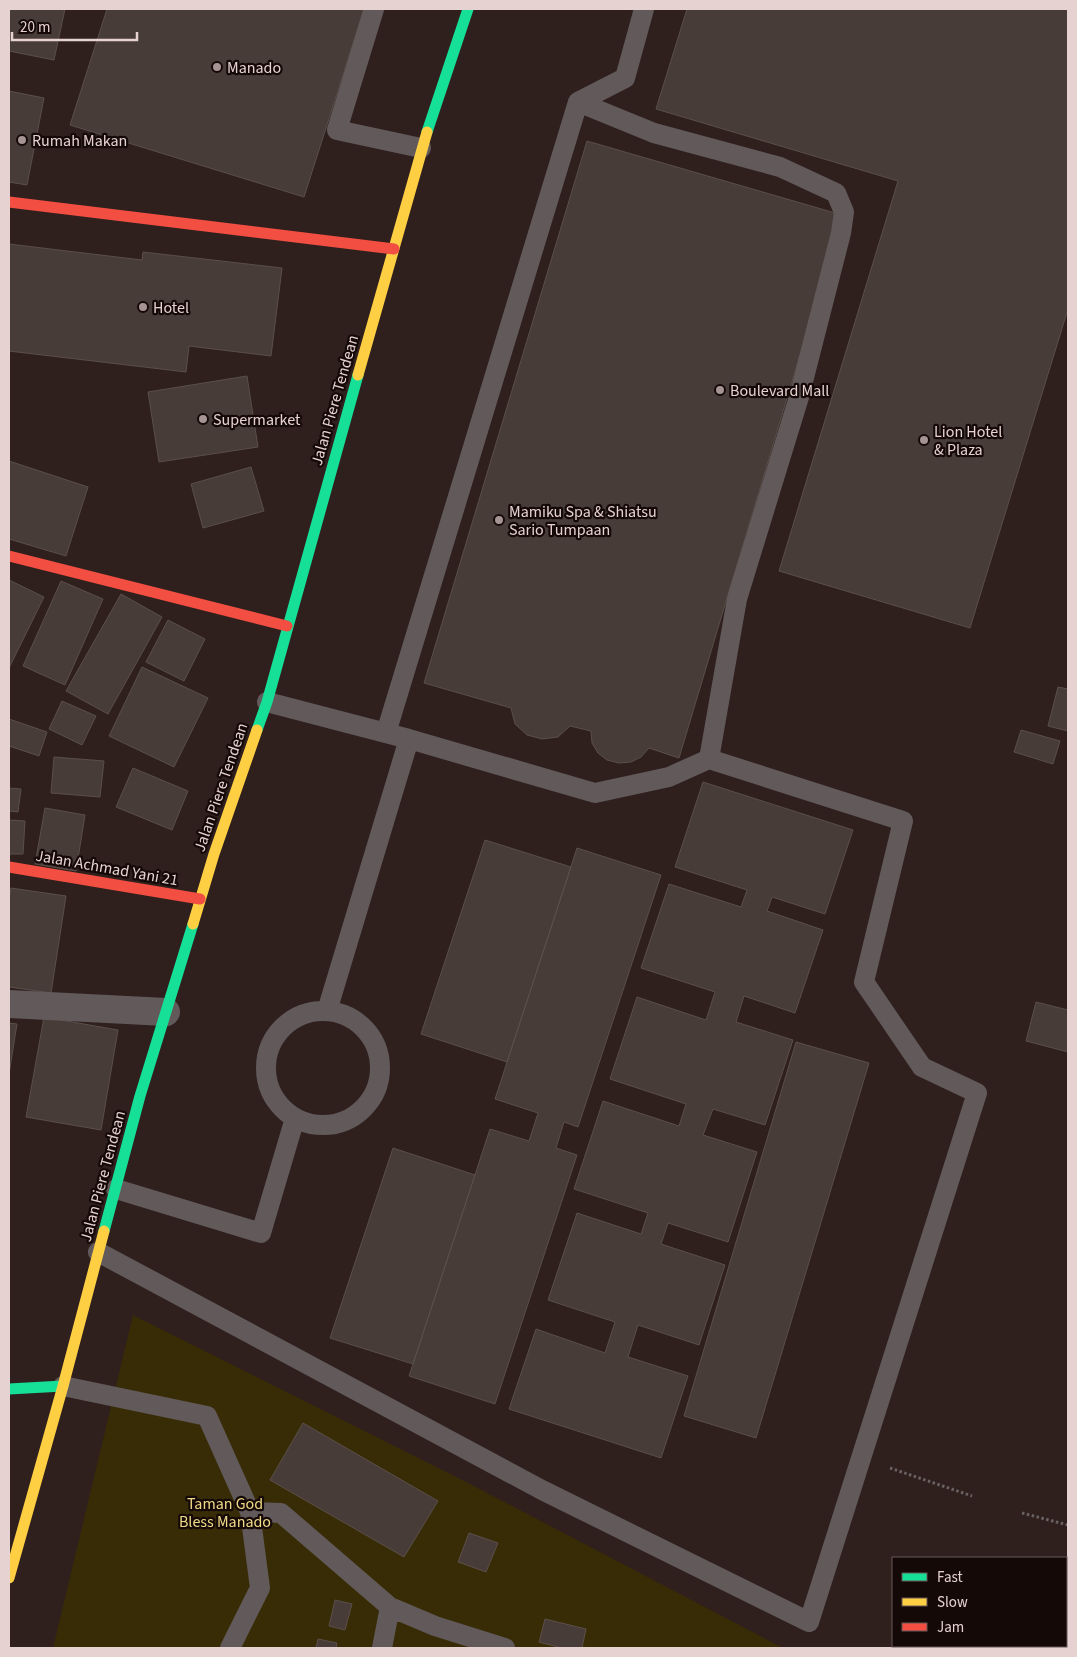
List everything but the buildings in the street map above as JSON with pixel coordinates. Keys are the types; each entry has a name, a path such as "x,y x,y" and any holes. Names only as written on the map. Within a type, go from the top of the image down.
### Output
{"main road":[{"name":"Jalan Piere Tendean","path":"9,1578 140,1096 214,854 267,702 421,148 468,9"},
{"path":"9,202 394,249"},
{"path":"9,556 287,626"},
{"name":"Jalan Achmad Yani 21","path":"9,867 200,899"},
{"path":"9,1390 62,1386"}],"street":[{"path":"9,1004 166,1012"}],"lane":[{"path":"374,9 337,130 421,148"},
{"path":"386,733 578,102 625,78 644,9"},
{"path":"578,102 654,133 780,168 836,193 844,212 841,233 799,397 737,599 709,759"},
{"path":"98,1252 542,1490 808,1622 977,1093 922,1067 864,982 903,821 709,759 669,777 595,793 409,739 267,702"},
{"path":"328,1010 409,739"},
{"path":"328,1010 344,1014 359,1023 370,1035 378,1050 380,1068 378,1084 371,1100 360,1112 345,1120 328,1125 311,1124 295,1118 283,1109 273,1097 267,1083 264,1067 267,1051 274,1037 284,1025 297,1016 312,1011 328,1010"},
{"path":"116,1189 261,1233 295,1118"},
{"path":"62,1386 207,1416 250,1512 260,1588 230,1648"},
{"path":"250,1512 281,1513 390,1607 435,1626 505,1648"},
{"path":"382,1648 390,1607"}],"path":[{"path":"861,1457 972,1496"},
{"path":"1022,1513 1068,1525"}],"green space":[{"name":"Taman God Bless Manado","path":"133,1315 472,1485 783,1648 53,1648"}],"traffic: fast":[{"path":"427,132 468,9"},
{"path":"257,730 267,702 358,375"},
{"path":"104,1231 140,1096 193,924"},
{"path":"9,1389 63,1386"}],"traffic: slow":[{"path":"358,375 427,132"},
{"path":"193,924 214,854 257,730"},
{"path":"9,1578 104,1231"}],"traffic: jam":[{"path":"9,202 394,249"},
{"path":"9,556 287,626"},
{"path":"9,867 200,899"}],"place":[{"name":"Manado","path":"217,67"},
{"name":"Rumah Makan","path":"22,140"},
{"name":"Hotel","path":"143,307"},
{"name":"Boulevard Mall","path":"720,390"},
{"name":"Supermarket","path":"203,419"},
{"name":"Lion Hotel & Plaza","path":"924,440"},
{"name":"Mamiku Spa & Shiatsu Sario Tumpaan","path":"499,520"}]}
